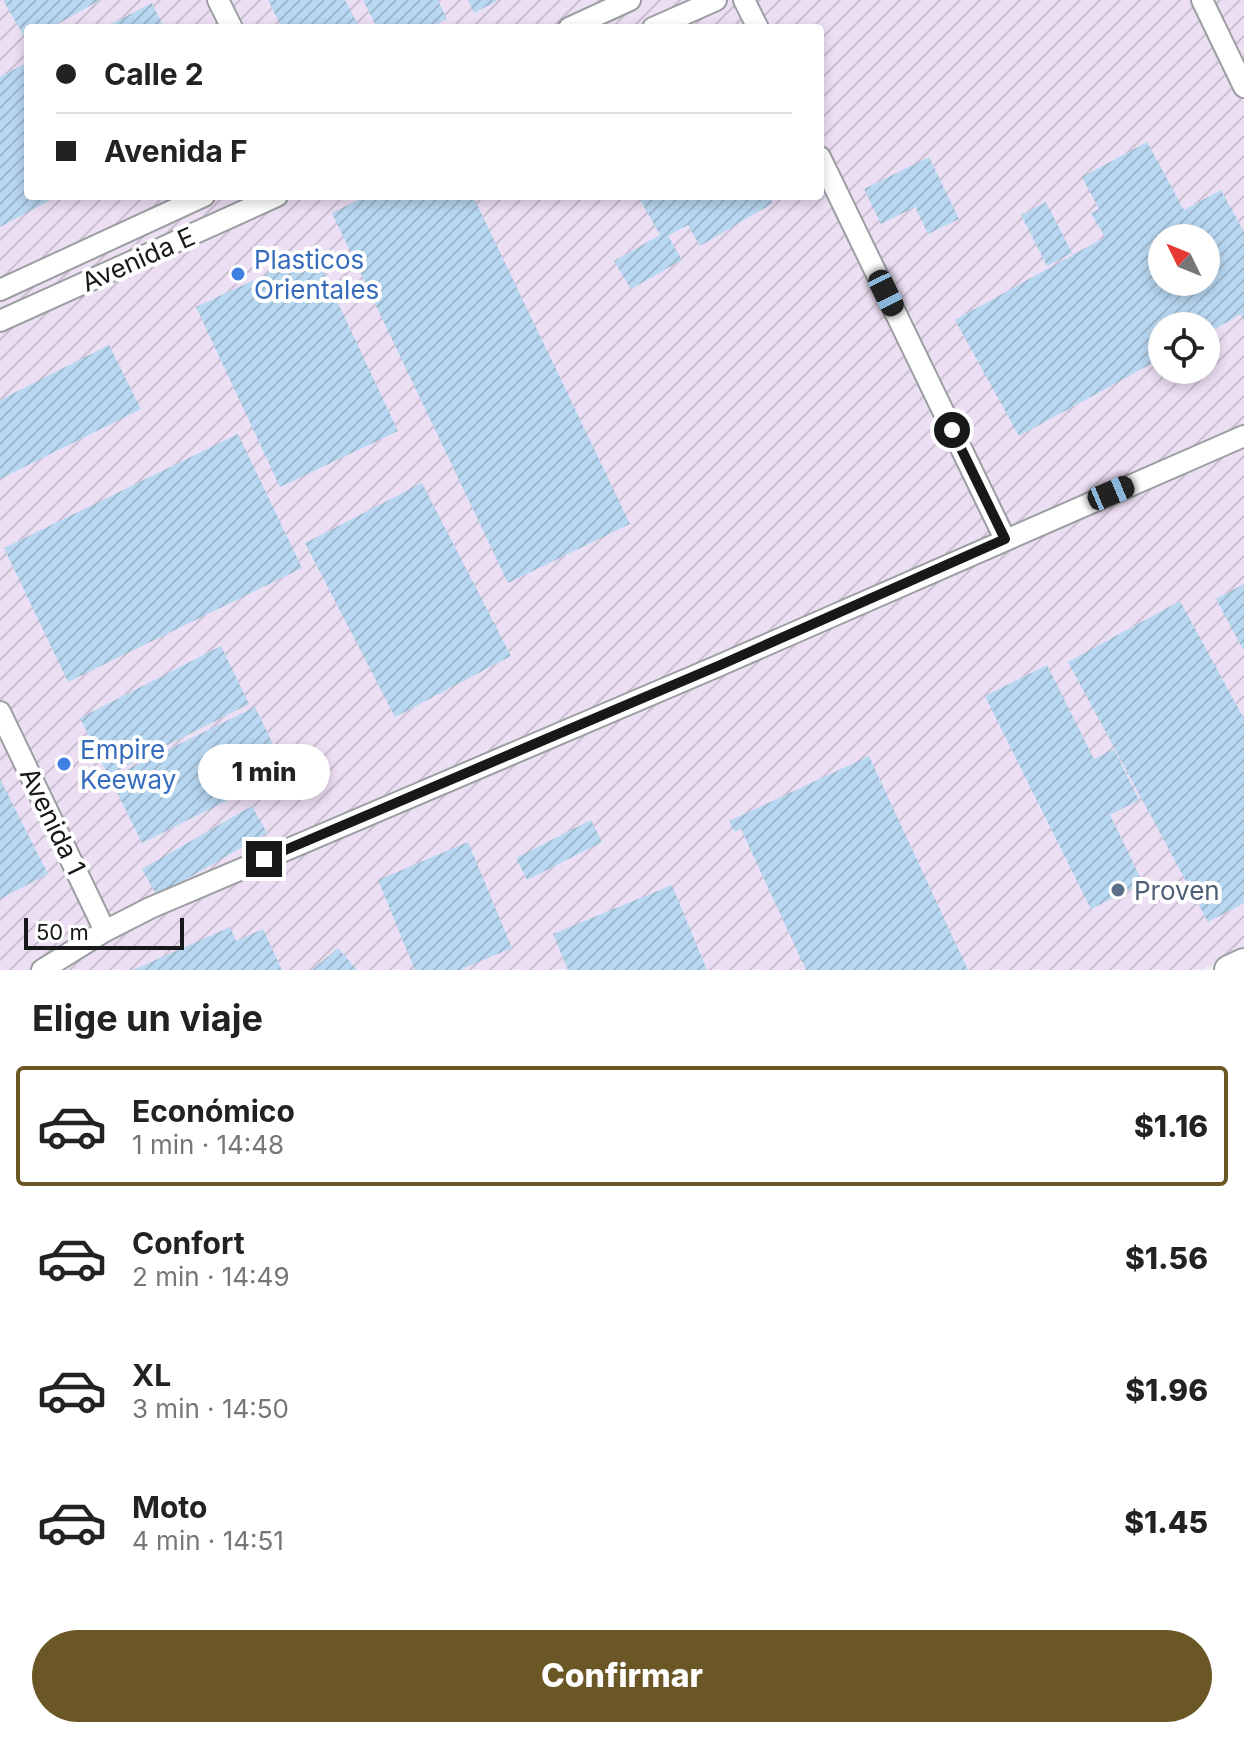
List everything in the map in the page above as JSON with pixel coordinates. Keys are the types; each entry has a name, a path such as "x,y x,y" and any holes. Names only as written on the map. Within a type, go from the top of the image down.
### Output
{"main road":[{"path":"1229,970 1244,963"}],"street":[{"path":"218,0 230,24"},
{"path":"578,24 630,0"},
{"path":"662,24 716,0"},
{"path":"744,0 756,24"},
{"path":"1202,0 1244,87"},
{"path":"824,165 1005,539"},
{"name":"Avenida E","path":"0,290 195,200"},
{"name":"Avenida E","path":"0,321 268,200"},
{"path":"42,970 105,931 150,908 718,666 1244,436"},
{"name":"Avenida 1","path":"0,712 105,931"}],"shaded area":[{"path":"0,0 1244,0 1244,950 1202,970 0,970"}],"building":[{"path":"3,0 100,0 58,24 24,24 24,36"},
{"path":"268,0 345,0 358,24 280,24"},
{"path":"363,0 438,0 447,19 437,24 375,24"},
{"path":"468,0 499,0 474,13"},
{"path":"152,3 162,24 111,24"},
{"path":"24,64 24,200 51,200 0,227 0,77"},
{"path":"1147,142 1184,210 1221,190 1244,232 1244,320 1241,314 1220,326 1220,312 1148,312 1148,366 1019,436 955,320 1105,237 1091,213 1099,209 1082,177"},
{"path":"929,157 959,219 928,234 915,207 881,224 864,189"},
{"path":"358,200 475,200 630,524 508,583 332,213"},
{"path":"640,200 771,200 773,203 700,246 688,225 668,236 682,260 631,289 614,261 660,235"},
{"path":"1046,202 1072,253 1047,266 1021,215"},
{"path":"314,252 398,431 280,487 196,307"},
{"path":"109,345 141,409 0,479 0,400"},
{"path":"238,434 302,568 68,682 4,548"},
{"path":"422,483 511,656 395,717 305,543"},
{"path":"1244,584 1244,651 1216,599"},
{"path":"1180,601 1244,719 1244,903 1208,922 1068,662"},
{"path":"221,646 249,704 108,775 80,718"},
{"path":"1047,665 1094,759 1114,749 1139,800 1110,815 1143,883 1091,909 985,696"},
{"path":"255,707 286,771 142,843 110,778"},
{"path":"869,756 968,970 806,970 741,829 735,832 729,821"},
{"path":"0,779 48,874 0,899"},
{"path":"252,806 267,833 157,896 142,869"},
{"path":"591,820 602,842 527,880 516,858"},
{"path":"468,842 512,948 460,970 415,970 378,880"},
{"path":"672,885 707,970 568,970 553,934"},
{"path":"230,927 236,941 263,929 282,970 133,970"},
{"path":"338,948 357,970 312,970"}],"place":[{"name":"Plasticos Orientales","path":"238,274"},
{"name":"Empire Keeway","path":"64,764"},
{"name":"Proven","path":"1118,890"}],"route":[{"path":"264,859 718,666 1005,539 952,430"}]}
